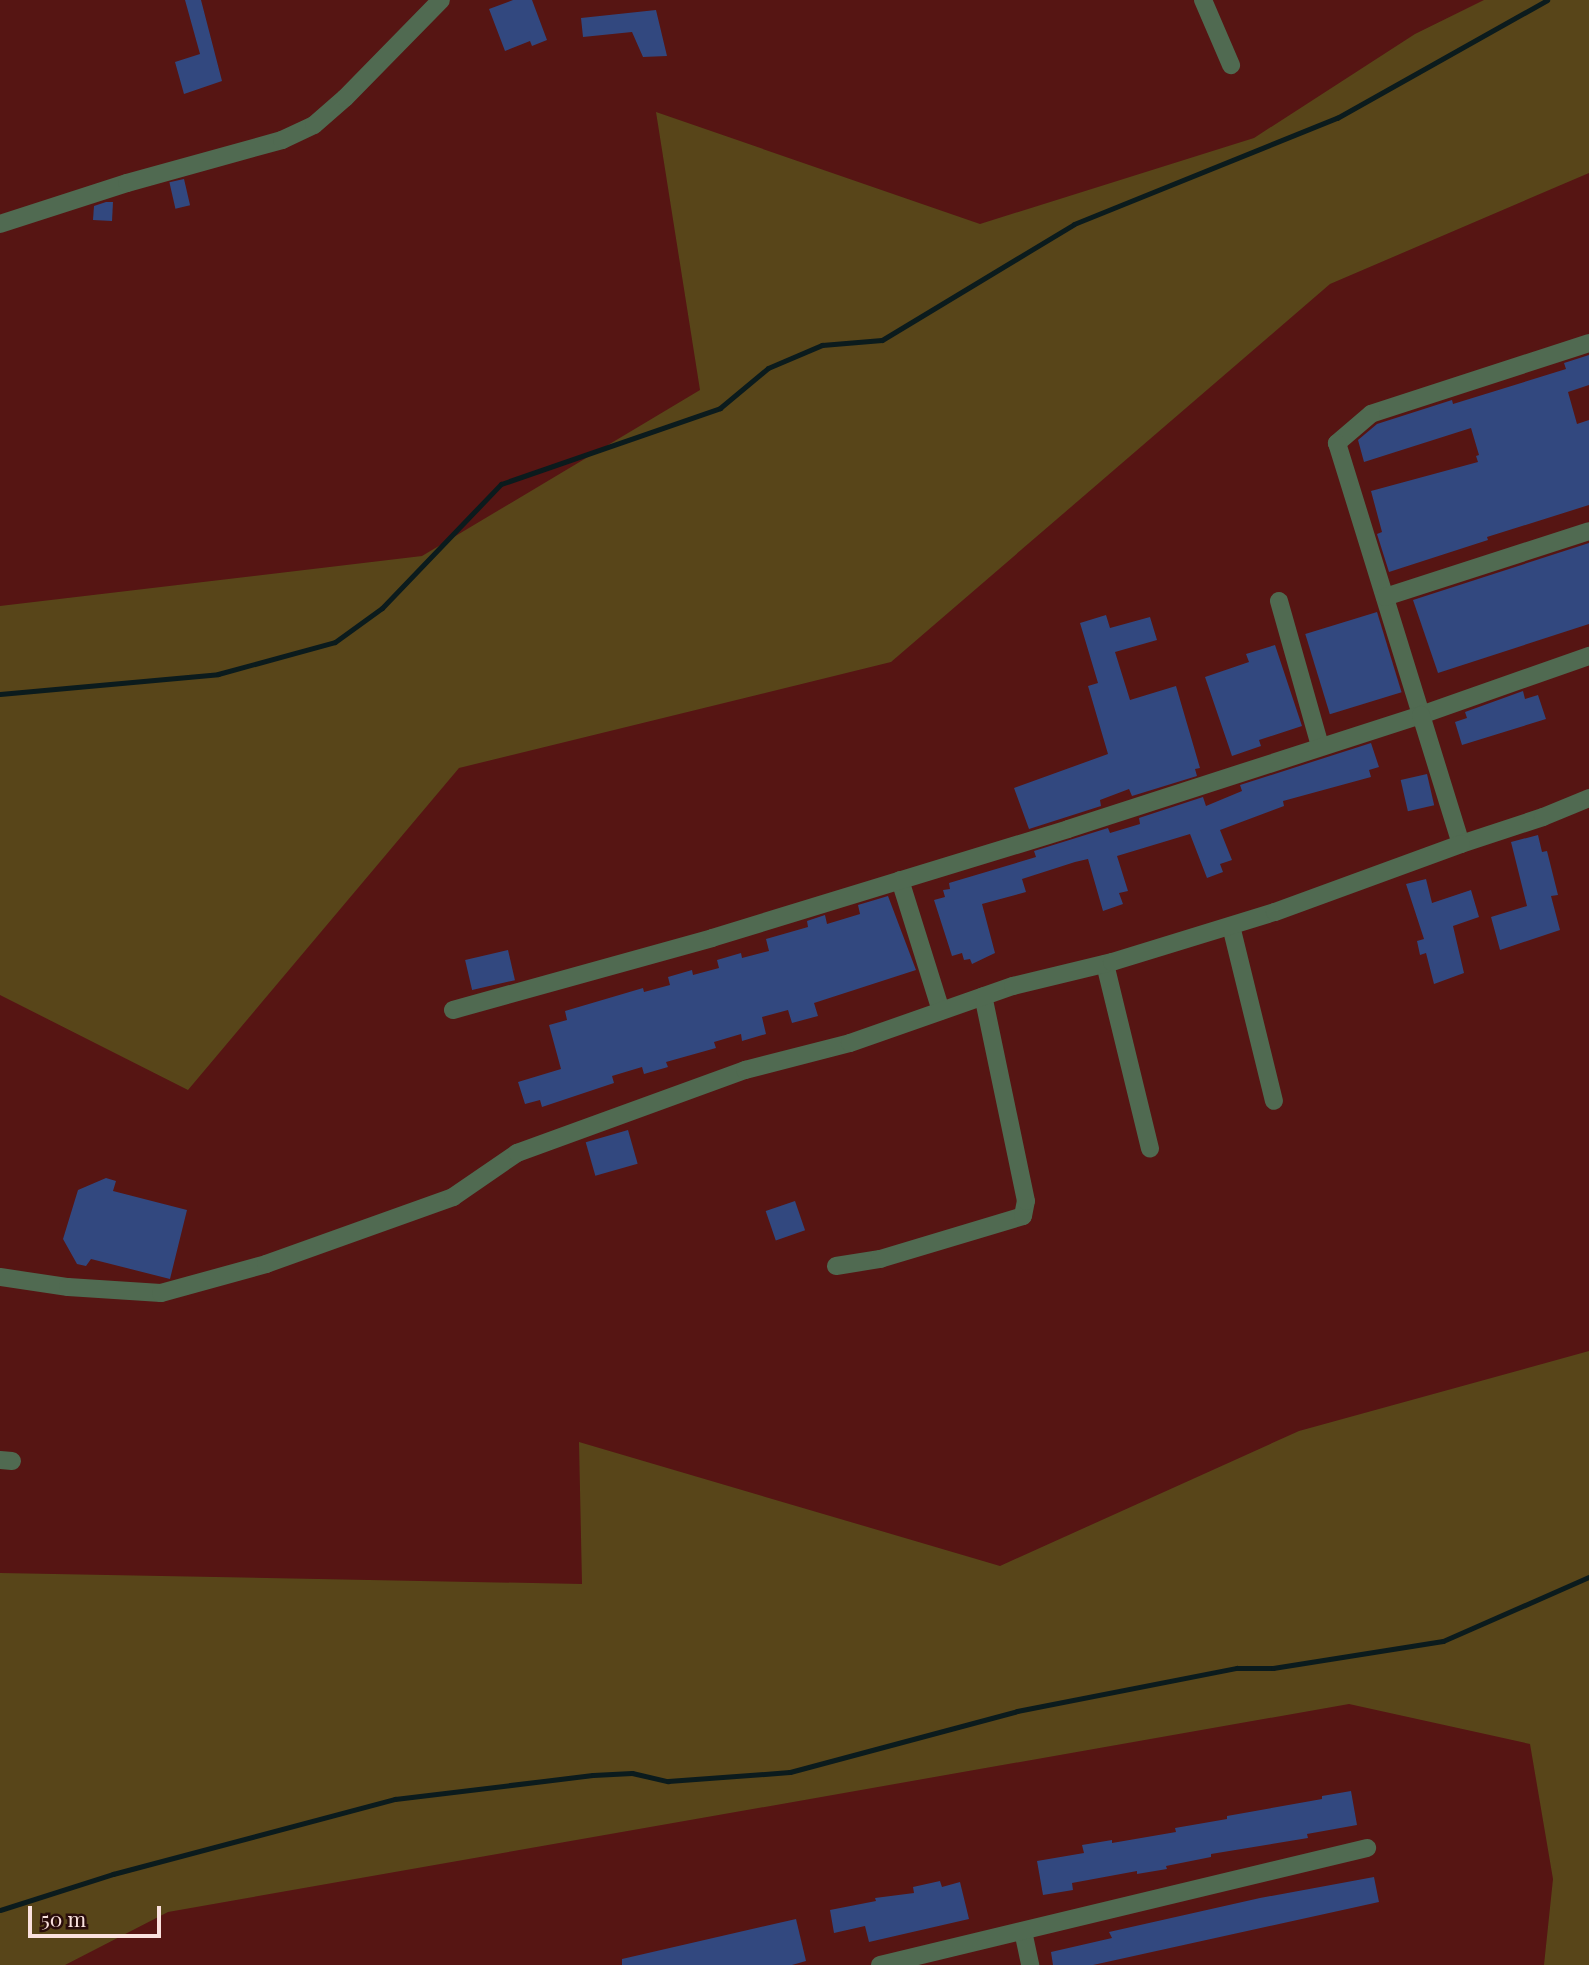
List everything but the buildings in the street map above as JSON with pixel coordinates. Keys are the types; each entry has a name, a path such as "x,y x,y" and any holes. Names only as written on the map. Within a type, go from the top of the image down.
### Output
{"street":[{"path":"0,224 127,183 282,140 314,125 345,98 441,0"},
{"path":"1203,0 1231,65"},
{"path":"1461,844 1337,443 1371,414 1589,343"},
{"path":"1385,597 1589,531"},
{"path":"1279,601 1320,746"},
{"path":"453,1010 712,938 900,880 1421,715 1589,656"},
{"path":"0,1277 68,1287 161,1293 227,1275 388,1222 453,1197 517,1153 745,1070 850,1043 982,996 1105,964 1231,926 1543,817 1589,797"},
{"path":"900,880 941,1011"},
{"path":"1231,926 1273,1101"},
{"path":"1105,964 1150,1149"},
{"path":"836,1266 880,1259 1023,1216 1026,1201 982,996"},
{"path":"880,1965 1367,1848"},
{"path":"1023,1931 1030,1965"}],"shaded area":[{"path":"1484,0 1589,0 1589,173 1330,284 891,662 459,768 188,1090 0,995 0,606 422,556 700,390 656,112 980,224 1254,138 1415,34"},
{"path":"1589,1351 1589,1965 1544,1965 1553,1879 1530,1744 1349,1704 168,1912 65,1965 0,1965 0,1573 582,1584 579,1442 1000,1566 1299,1431"}],"waterway":[{"path":"0,694 218,674 335,642 382,608 501,484 720,408 768,368 822,345 882,340 1074,224 1337,118 1547,0"},
{"path":"0,1910 113,1874 395,1799 593,1775 632,1773 668,1781 790,1772 1017,1711 1237,1668 1273,1668 1443,1641 1589,1577"}]}
